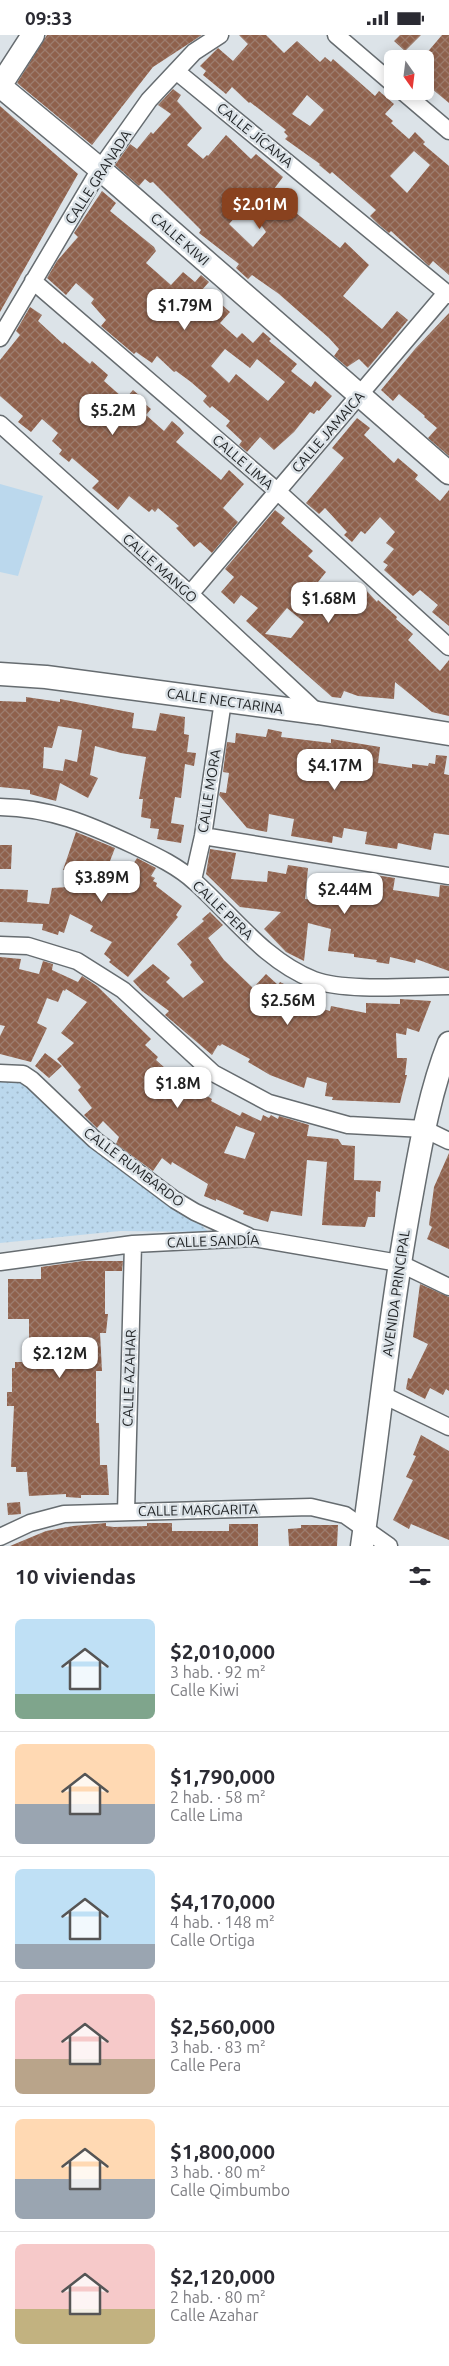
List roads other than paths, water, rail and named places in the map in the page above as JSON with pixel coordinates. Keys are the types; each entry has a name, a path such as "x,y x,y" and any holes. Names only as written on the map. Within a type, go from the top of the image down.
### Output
{"street":[{"path":"0,86 33,35"},
{"name":"CALLE GRANADA","path":"0,338 100,169 149,100 194,52 220,35"},
{"path":"336,35 384,76"},
{"name":"CALLE JÍCAMA","path":"176,71 448,294"},
{"name":"CALLE KIWI","path":"0,86 100,169 449,473"},
{"path":"413,100 449,131"},
{"name":"CALLE LIMA","path":"33,281 277,491 449,647"},
{"name":"CALLE JAMAICA","path":"190,594 448,294"},
{"name":"CALLE MANGO","path":"0,424 190,594 318,713"},
{"name":"CALLE NECTARINA","path":"0,674 46,677 318,713 449,733"},
{"name":"CALLE MORA","path":"193,880 203,836 223,701"},
{"name":"CALLE PERA","path":"0,807 39,810 72,818 154,855 193,880 259,945 296,972 309,978 338,986 449,987"},
{"path":"203,836 449,876"},
{"path":"0,945 28,946 77,961 122,990 213,1073 269,1103 348,1125 424,1129 449,1141"},
{"name":"AVENIDA PRINCIPAL","path":"363,1538 399,1263 424,1129 440,1067 449,1043"},
{"name":"CALLE RUMBARDO","path":"0,1073 23,1074 32,1080 95,1140 175,1200 195,1212 253,1237"},
{"name":"CALLE SANDÍA","path":"0,1262 133,1244 253,1237 399,1263 449,1287"},
{"name":"CALLE AZAHAR","path":"126,1512 133,1244"},
{"path":"383,1395 449,1427"},
{"name":"CALLE MARGARITA","path":"0,1537 30,1523 64,1514 310,1507 345,1515 363,1538 389,1546"}]}
